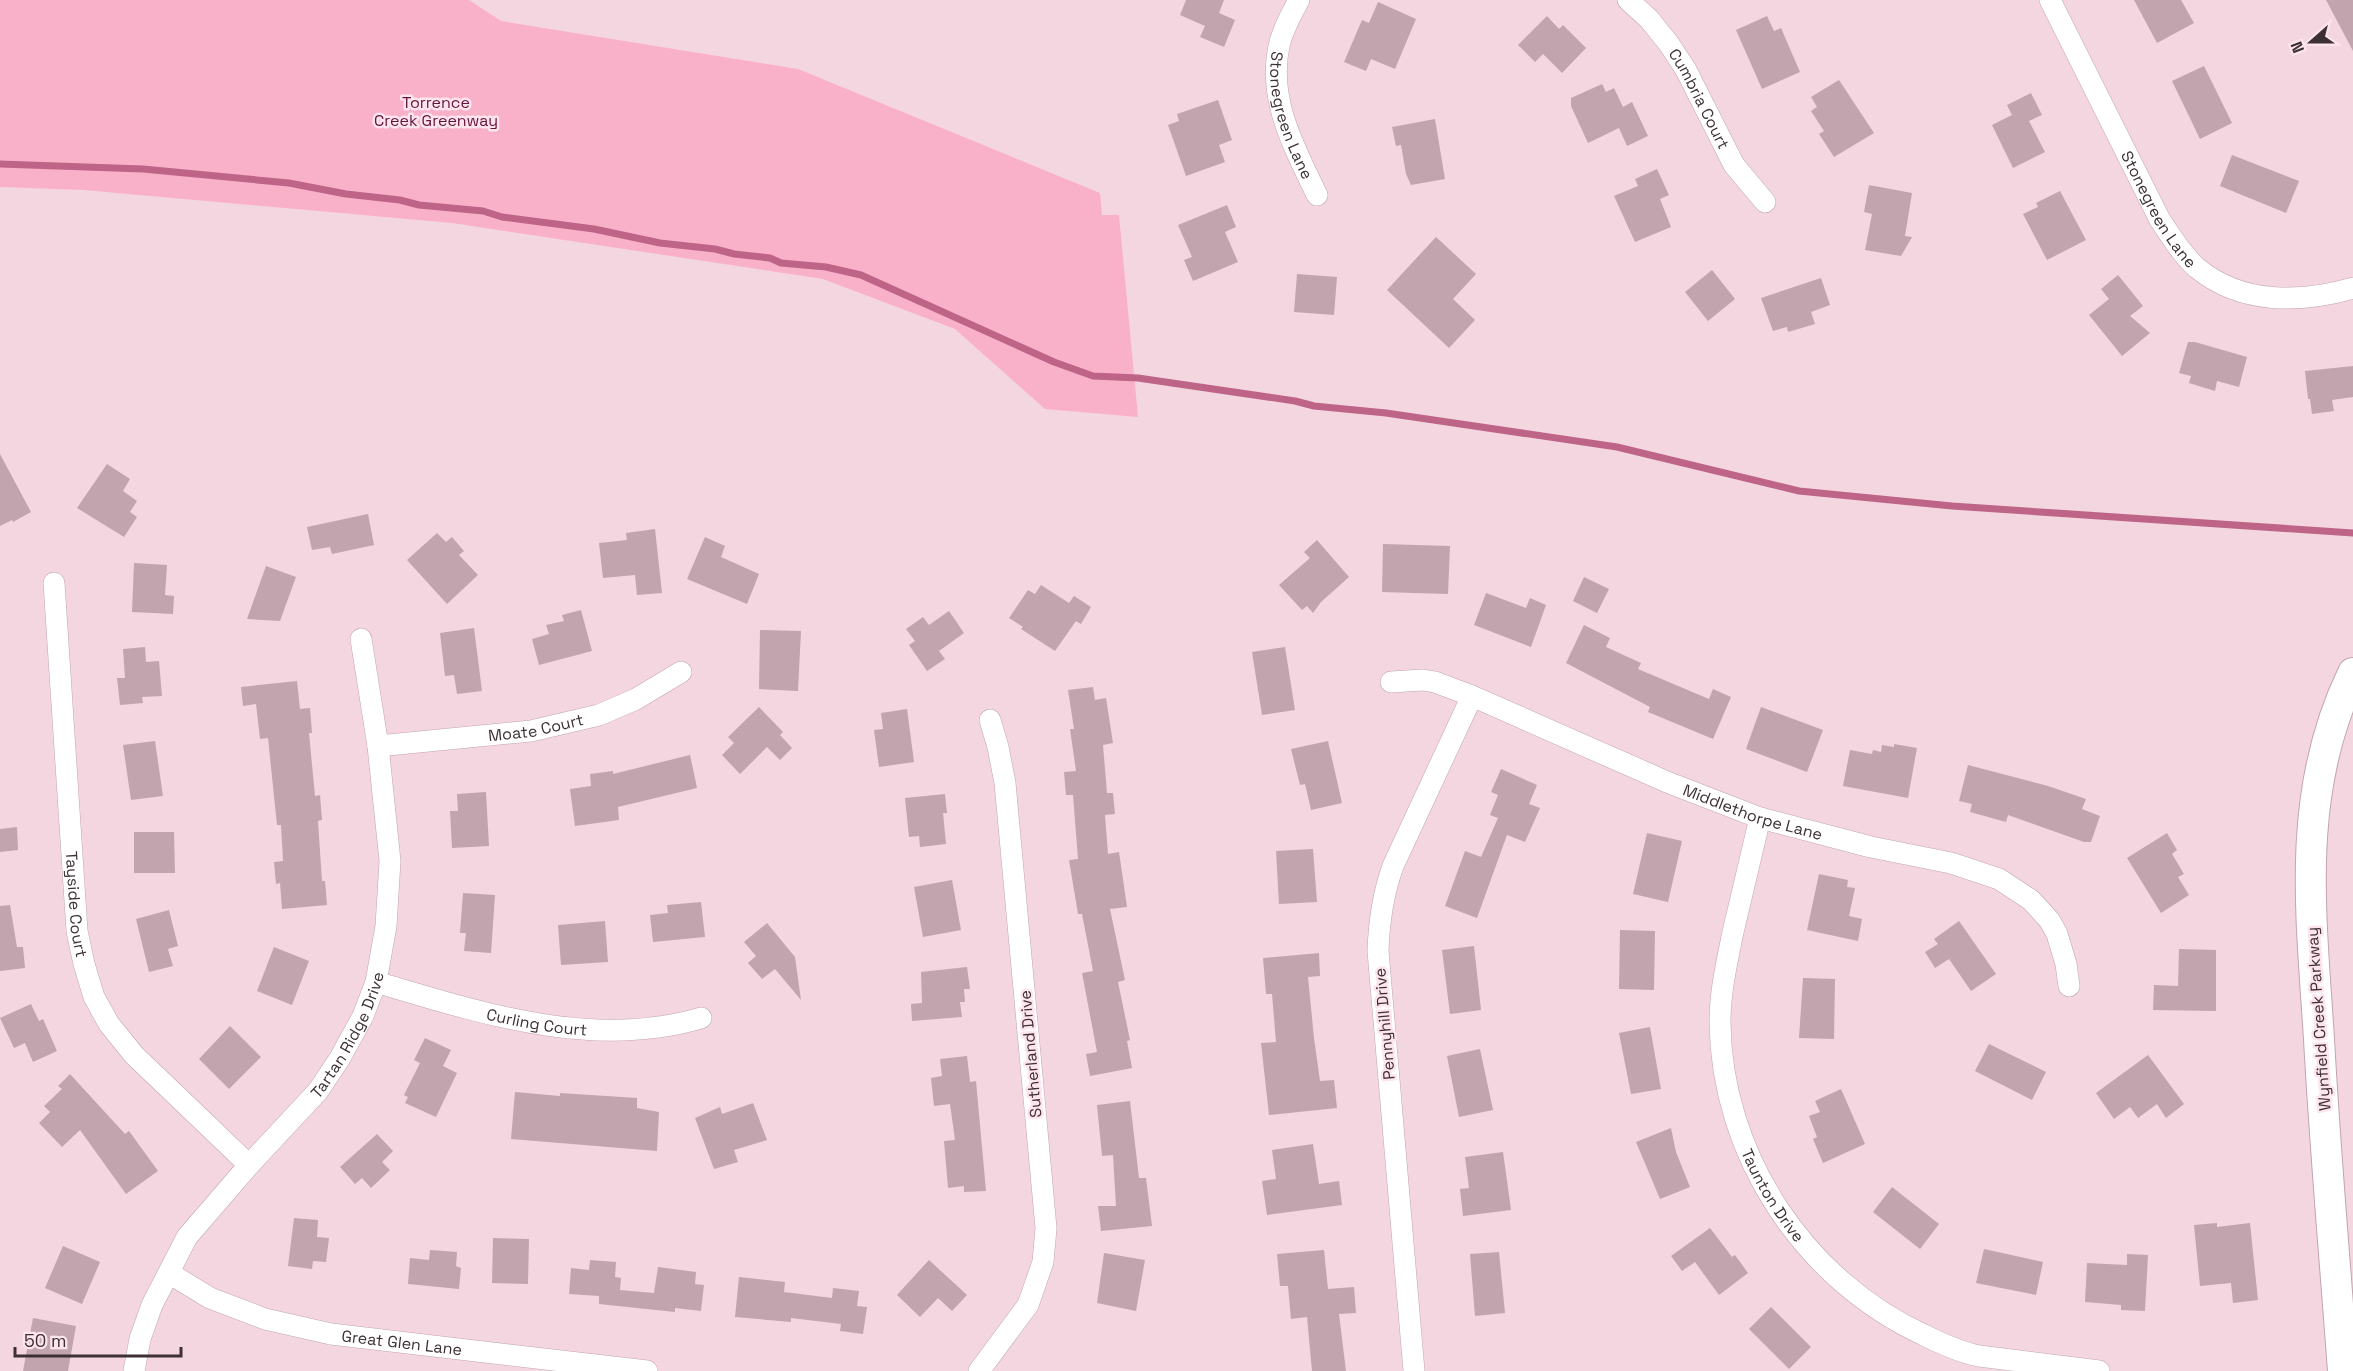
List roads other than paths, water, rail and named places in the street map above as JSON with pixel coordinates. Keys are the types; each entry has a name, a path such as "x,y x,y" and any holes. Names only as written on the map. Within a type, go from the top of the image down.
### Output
{"street":[{"name":"Stonegreen Lane","path":"1299,0 1280,41 1276,67 1276,91 1291,139 1317,195"},
{"name":"Cumbria Court","path":"1628,0 1649,19 1669,44 1686,70 1734,165 1765,202"},
{"name":"Stonegreen Lane","path":"2050,0 2160,220 2176,244 2196,267 2246,293 2280,299 2325,296 2353,288"},
{"name":"Tayside Court","path":"54,582 77,932 94,997 109,1024 134,1055 249,1165"},
{"name":"Tartan Ridge Drive","path":"134,1371 140,1340 152,1305 187,1237 249,1165 318,1091 340,1058 363,1016 376,982 390,892 390,861 378,746 361,639"},
{"name":"Moate Court","path":"378,746 531,731 599,715 636,699 681,672"},
{"name":"Wynfield Creek Parkway","path":"2343,1371 2321,1070 2310,861 2312,817 2319,773 2329,732 2353,673"},
{"name":"Middlethorpe Lane","path":"1391,682 1423,680 1435,682 1667,782 1760,818 1871,847 1951,864 1999,879 2031,900 2050,921 2066,964 2069,986"},
{"name":"Pennyhill Drive","path":"1414,1371 1378,951 1379,920 1393,866 1472,696"},
{"name":"Sutherland Drive","path":"979,1371 1028,1305 1043,1262 1046,1228 1005,783 990,720"},
{"name":"Taunton Drive","path":"1760,818 1723,978 1720,1020 1729,1097 1738,1128 1761,1181 1786,1221 1810,1252 1846,1287 1958,1361 2099,1371"},
{"name":"Curling Court","path":"376,982 519,1020 587,1030 620,1032 648,1030 674,1026 701,1018"},
{"name":"Great Glen Lane","path":"169,1273 210,1298 264,1319 331,1334 646,1371"}],"waterway":[{"path":"0,164 143,169 289,183 346,194 400,200 419,205 483,211 502,217 594,229 660,243 770,258 781,263 826,267 861,275 1054,362 1093,376 1138,378 1295,401 1314,406 1386,413 1617,447 1799,491 1952,506 2353,533"}],"park label":[{"name":"Torrence Creek Greenway","path":"436,111"}]}
